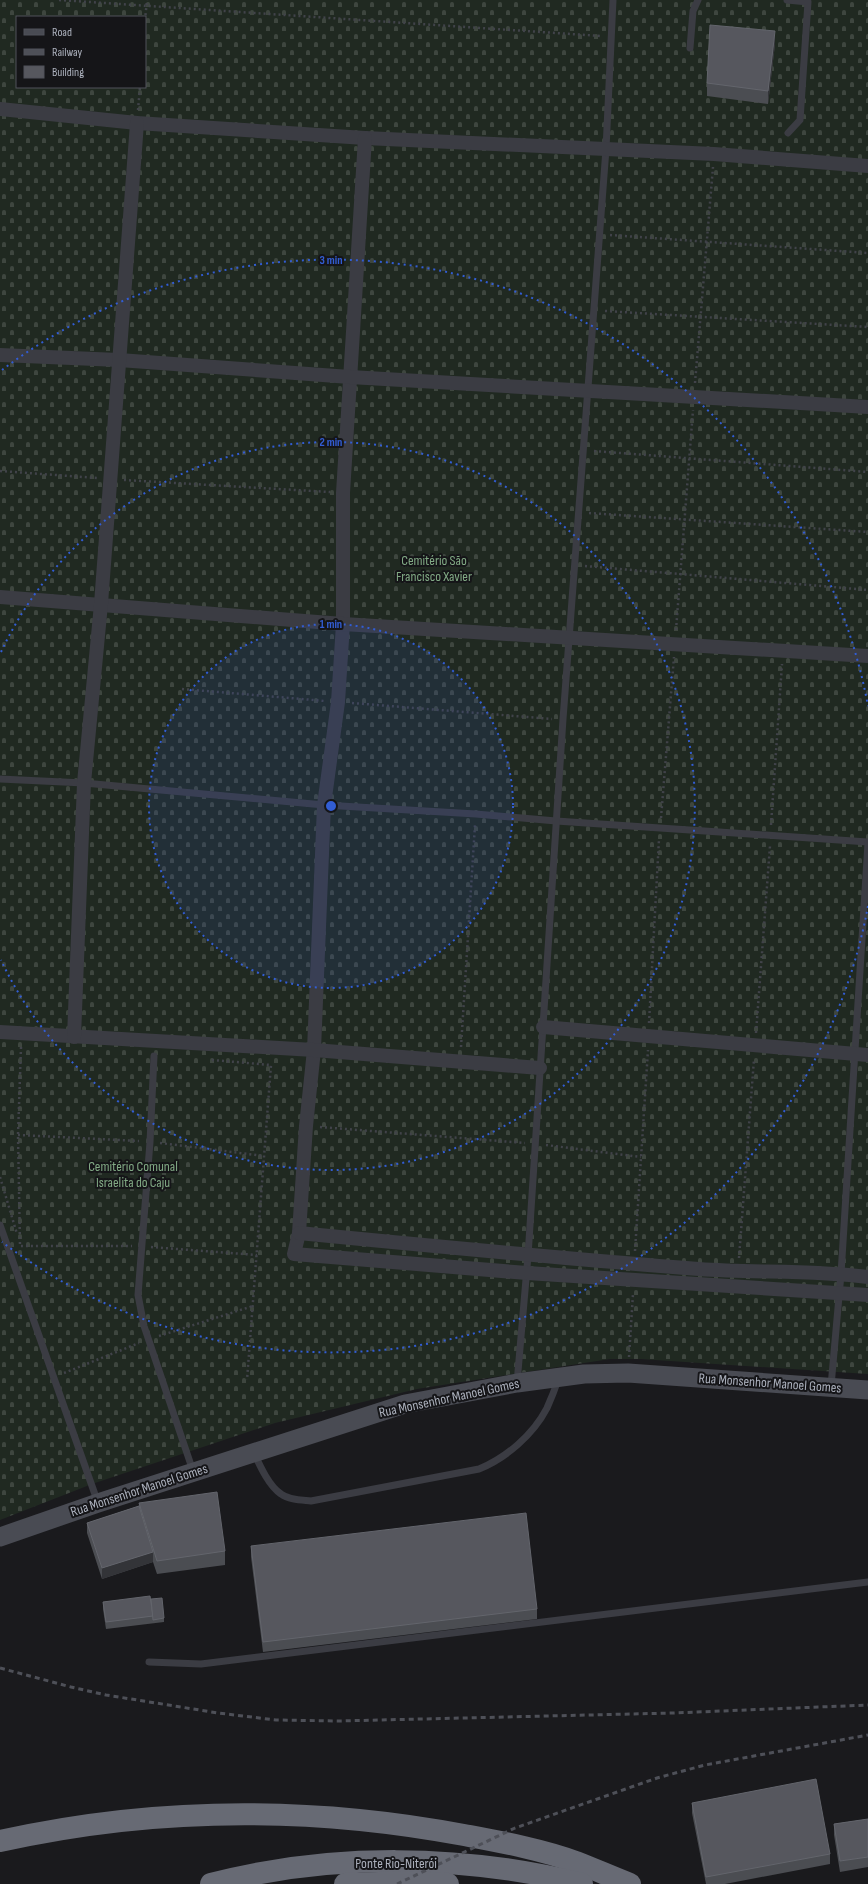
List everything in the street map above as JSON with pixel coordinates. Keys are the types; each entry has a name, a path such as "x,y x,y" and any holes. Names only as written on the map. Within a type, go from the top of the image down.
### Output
{"highway":[{"path":"0,1841 79,1826 145,1818 200,1814 308,1815 364,1819 424,1827 476,1837 575,1862 630,1884"},
{"name":"Ponte Rio-Niterói","path":"211,1884 269,1872 313,1866 396,1862 449,1863 505,1869 582,1884"},
{"name":"Ponte Rio-Niterói","path":"345,1884 383,1882 448,1884"}],"street":[{"path":"0,109 137,123 365,138 714,154 868,166"},
{"path":"74,1037 84,783 101,604 137,123"},
{"path":"365,138 343,493 343,624 338,702 324,806 314,1050 306,1126 299,1233 294,1254 527,1273 868,1295"},
{"path":"0,355 119,360 350,377 868,407"},
{"path":"0,597 343,624 868,656"},
{"path":"543,1027 755,1047 861,1055"},
{"path":"0,1032 314,1050 540,1068"},
{"path":"299,1233 528,1256 738,1272 841,1274 868,1277"},
{"name":"Rua Monsenhor Manoel Gomes","path":"0,1537 98,1503 405,1404 517,1383 584,1374 628,1373 868,1390"}],"lane":[{"path":"517,1383 527,1273 563,719 606,149 613,37 613,0"},
{"path":"690,48 692,11 698,0"},
{"path":"787,0 809,1 800,120 788,133"},
{"path":"0,779 84,783 324,806 476,814 868,843 861,1055 830,1388"},
{"path":"154,1056 150,1142 140,1246 138,1295 139,1308 193,1473"},
{"path":"0,1225 98,1503"},
{"path":"254,1453 265,1475 281,1495 294,1499 311,1501 479,1469 504,1456 535,1426 546,1409 559,1378"},
{"path":"149,1662 201,1664 868,1582"}],"path":[{"path":"59,0 613,37"},
{"path":"145,16 147,0"},
{"path":"137,123 140,88"},
{"path":"635,1264 660,828 714,154"},
{"path":"600,234 868,253"},
{"path":"594,311 868,327"},
{"path":"583,451 868,472"},
{"path":"0,471 343,493"},
{"path":"579,513 868,532"},
{"path":"575,565 868,590"},
{"path":"738,1272 783,652"},
{"path":"182,689 563,719"},
{"path":"460,1061 476,814"},
{"path":"21,1047 18,1135 20,1246 140,1246 256,1255"},
{"path":"247,1380 271,1065"},
{"path":"306,1126 535,1143 641,1158"},
{"path":"18,1135 150,1142 264,1156"},
{"path":"628,1373 634,1279"},
{"path":"61,1374 148,1339 252,1306"}],"green space":[{"name":"Cemitério São Francisco Xavier","path":"0,0 868,0 868,1374 641,1359 610,1359 417,1389 275,1423 92,1484 0,1520"}],"building":[{"path":"710,25 775,31 768,91 707,83"},
{"path":"217,1492 225,1551 157,1561 139,1503"},
{"path":"139,1506 153,1552 102,1568 87,1523"},
{"path":"526,1513 537,1609 263,1642 251,1546"},
{"path":"150,1596 153,1616 106,1622 103,1602"},
{"path":"162,1598 164,1618 153,1620 151,1599"},
{"path":"816,1779 830,1854 706,1877 692,1803"},
{"path":"868,1819 868,1857 840,1861 834,1824"}],"railway":[{"path":"0,1668 106,1695 218,1713 276,1720 338,1721 673,1713 868,1705"},
{"path":"397,1884 515,1828 657,1778 705,1765 868,1735"}],"park label":[{"name":"Cemitério Comunal Israelita do Caju","path":"133,1174"}]}
